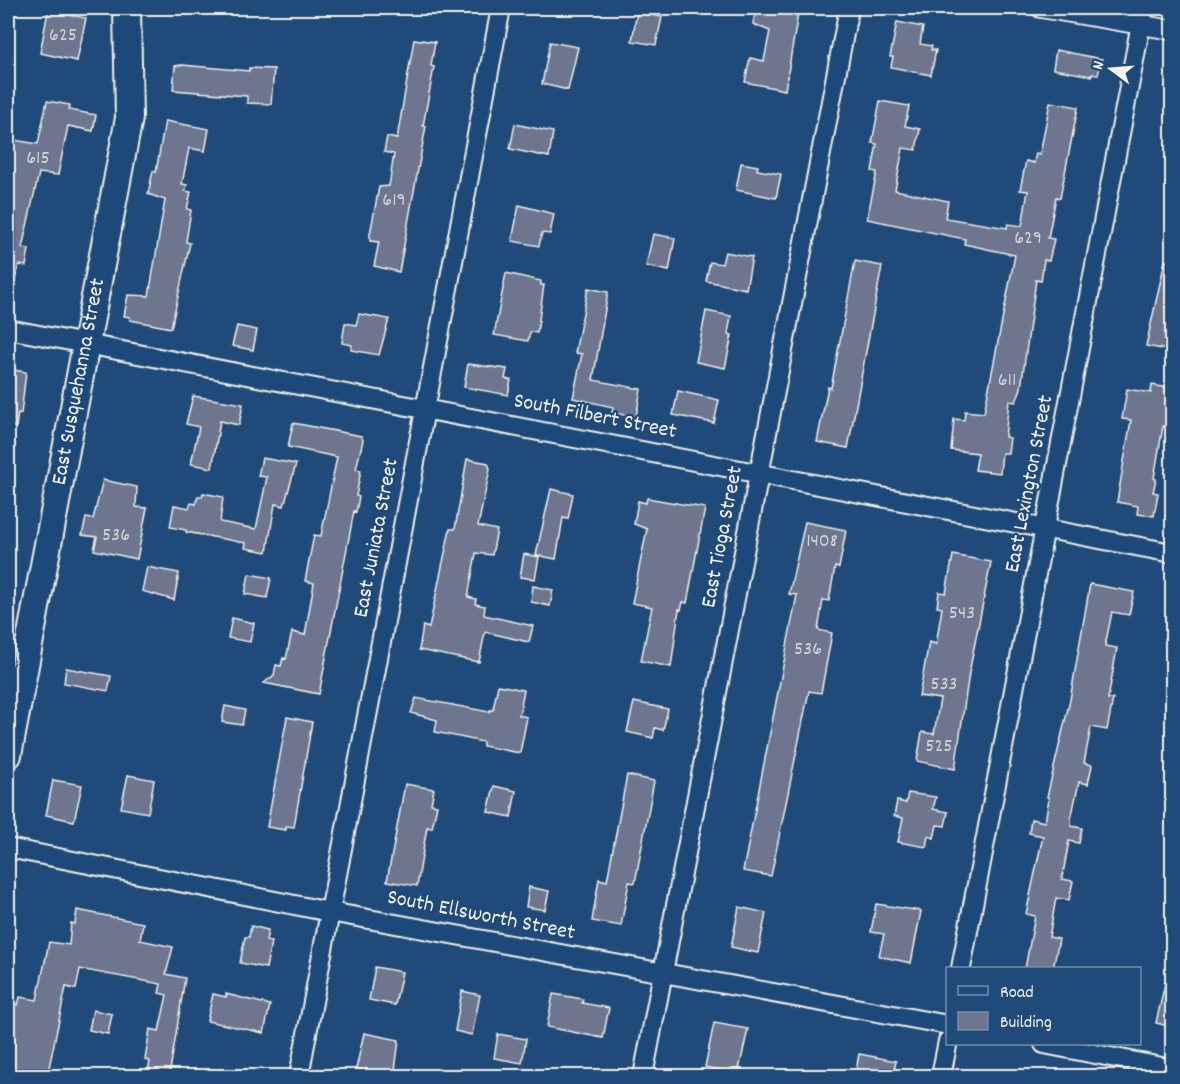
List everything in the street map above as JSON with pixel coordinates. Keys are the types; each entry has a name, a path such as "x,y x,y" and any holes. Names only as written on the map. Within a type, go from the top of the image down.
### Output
{"main road":[{"name":"East Susquehanna Street","path":"8,755 129,118 127,8"}],"street":[{"name":"East Juniata Street","path":"299,1077 501,8"},
{"name":"East Tioga Street","path":"643,1077 849,8"},
{"path":"1041,8 1173,30"},
{"name":"East Lexington Street","path":"961,967 1144,8"},
{"name":"South Filbert Street","path":"8,329 1173,553"},
{"name":"South Ellsworth Street","path":"8,848 330,912 946,1025"},
{"path":"941,1077 947,1045"},
{"path":"1049,1045 1173,1069"}],"building":[{"path":"756,8 799,8 785,90 745,82 750,58 764,61 770,31 753,24"},
{"path":"48,11 86,18 77,61 40,53"},
{"path":"637,12 662,17 656,45 632,41"},
{"path":"897,22 923,27 920,44 932,46 931,50 936,50 931,75 891,67 893,57 890,57"},
{"path":"414,39 435,42 431,66 434,67 423,126 426,126 399,272 374,266 379,242 370,241 370,234 379,187 389,186 394,154 384,152 387,137 397,139"},
{"path":"550,42 578,47 568,90 542,84"},
{"path":"1056,50 1102,59 1098,75 1092,74 1091,76 1053,69"},
{"path":"175,66 249,71 249,68 274,69 271,104 247,103 247,96 173,90"},
{"path":"47,101 70,105 69,110 96,115 93,131 68,126 58,175 39,173 22,248 29,249 26,266 19,265 14,284 8,283 8,173 14,140 38,144"},
{"path":"880,101 909,106 905,126 920,129 916,150 903,148 895,190 948,201 945,218 1007,228 1008,224 1022,226 1028,191 1020,190 1026,161 1034,163 1036,153 1040,154 1050,102 1078,107 1060,198 1056,197 1048,238 1054,239 1049,261 1044,260 1041,281 1036,280 1021,388 1016,402 1009,401 1005,437 1010,438 1008,453 1002,453 1000,473 975,470 978,453 951,450 954,419 964,420 965,411 984,413 1015,255 964,244 965,239 867,219 877,172 872,171 877,144 872,143"},
{"path":"165,121 209,129 205,151 189,148 182,184 187,185 185,191 191,192 187,209 191,210 186,242 190,243 171,328 130,320 130,317 124,316 128,295 149,296 165,200 148,194 153,171 156,172"},
{"path":"515,124 553,132 549,157 510,149"},
{"path":"741,163 758,166 757,170 781,174 776,198 736,190"},
{"path":"519,205 554,214 550,234 542,233 539,246 512,241"},
{"path":"653,234 675,238 669,271 646,266"},
{"path":"725,252 752,257 746,289 706,281 710,262 722,264"},
{"path":"855,261 882,266 848,448 817,442 828,387 831,388"},
{"path":"1165,261 1173,262 1173,351 1146,346"},
{"path":"506,273 541,281 541,285 544,285 537,333 530,332 528,341 494,335"},
{"path":"588,288 608,292 593,380 641,389 636,417 612,413 613,407 573,398 582,354 575,353"},
{"path":"706,311 731,316 728,334 732,335 725,368 696,362"},
{"path":"359,314 389,319 379,355 351,350 352,345 342,343 345,323 356,325"},
{"path":"237,326 257,330 253,350 232,346"},
{"path":"468,364 507,369 505,379 511,380 508,395 464,387"},
{"path":"8,369 26,372 21,414 18,413 16,427 8,427"},
{"path":"1152,385 1173,389 1171,427 1163,426 1154,478 1156,479 1153,492 1158,493 1154,516 1137,514 1138,506 1117,502 1131,420 1122,419 1127,389 1151,393"},
{"path":"678,391 719,400 714,423 673,415"},
{"path":"193,396 243,404 239,425 220,421 212,468 191,464 199,427 186,424"},
{"path":"293,423 361,436 363,440 356,469 361,470 356,496 359,497 356,512 354,511 319,694 264,683 274,675 276,665 281,666 283,658 286,659 292,632 305,635 314,583 305,581 314,535 321,536 337,457 288,447"},
{"path":"262,458 296,464 284,506 275,504 267,552 245,548 246,543 170,527 174,505 189,508 191,503 196,504 198,496 202,497 203,493 223,497 220,522 256,529 267,477 258,476"},
{"path":"467,459 488,463 490,469 478,526 497,530 492,555 476,553 468,597 476,599 475,604 485,606 484,615 533,626 529,642 485,632 479,662 419,650 423,626 429,628 450,529 455,529"},
{"path":"103,480 137,487 136,507 147,508 137,559 94,550 97,537 82,535 86,518 93,519"},
{"path":"551,489 573,494 568,519 563,518 556,559 536,555"},
{"path":"647,498 705,508 687,603 683,602 681,610 679,609 671,667 641,661 652,607 632,603 647,529 634,524 638,501 646,503"},
{"path":"805,522 846,530 839,568 835,567 829,601 823,600 818,630 832,633 821,693 809,691 771,876 743,871 797,595 789,594"},
{"path":"524,554 539,557 535,579 520,577"},
{"path":"953,555 991,562 969,673 955,769 917,761 922,732 934,734 940,699 919,696 929,642 936,644 942,608 937,607 939,592 946,593"},
{"path":"147,567 179,573 174,600 142,591"},
{"path":"249,574 271,578 267,598 245,594"},
{"path":"1090,584 1134,592 1129,615 1112,612 1105,646 1117,648 1108,699 1113,699 1107,730 1091,727 1084,763 1092,765 1088,784 1079,782 1071,819 1071,826 1082,828 1079,843 1069,841 1062,879 1073,881 1069,900 1056,898 1049,937 1059,939 1053,967 1025,967 1035,916 1026,914 1043,836 1029,833 1031,819 1045,822 1049,798 1047,797 1070,700"},
{"path":"533,586 553,590 550,606 531,602"},
{"path":"232,618 254,623 250,642 228,638"},
{"path":"66,668 111,676 108,691 64,683"},
{"path":"498,685 524,690 519,715 527,717 520,753 483,746 483,742 435,732 437,720 411,713 416,698 489,712 493,710"},
{"path":"634,702 668,709 663,730 655,728 653,738 627,732"},
{"path":"225,706 245,710 242,725 222,722"},
{"path":"287,717 312,722 294,827 286,826 286,830 267,827"},
{"path":"128,775 154,780 148,813 121,808"},
{"path":"627,775 654,781 635,883 629,882 621,926 592,921 599,879 607,881"},
{"path":"53,780 82,785 74,821 46,815"},
{"path":"405,784 434,789 431,804 437,805 432,828 427,827 417,886 387,881"},
{"path":"494,786 516,791 511,817 488,812"},
{"path":"908,793 936,797 933,809 948,812 945,826 937,825 934,838 928,836 926,847 898,842 903,818 894,816 897,801 906,803"},
{"path":"529,887 549,891 545,910 526,907"},
{"path":"876,904 921,911 911,963 879,956 884,934 871,932"},
{"path":"739,907 766,913 758,953 731,947"},
{"path":"77,910 143,923 140,940 173,947 166,974 185,978 169,1077 147,1077 150,1061 145,1060 150,1029 159,1031 167,995 159,993 161,984 80,969 76,989 66,987 47,1077 8,1077 8,1041 15,1004 18,1005 20,997 37,1000 49,942 69,945 71,923 75,924"},
{"path":"251,926 268,930 266,941 271,942 266,968 240,963 245,937 249,937"},
{"path":"375,967 402,972 395,1005 369,1000"},
{"path":"1166,979 1173,980 1173,1027 1156,1023"},
{"path":"462,991 480,995 472,1035 455,1031"},
{"path":"213,994 226,997 226,994 270,1005 264,1033 207,1021"},
{"path":"553,994 583,999 582,1003 609,1008 603,1038 547,1027"},
{"path":"93,1010 112,1014 108,1034 89,1030"},
{"path":"714,1023 748,1029 738,1074 705,1067"},
{"path":"364,1033 399,1040 394,1077 356,1069"},
{"path":"498,1034 526,1039 522,1063 494,1058"},
{"path":"859,1054 896,1061 893,1077 855,1077"}]}
